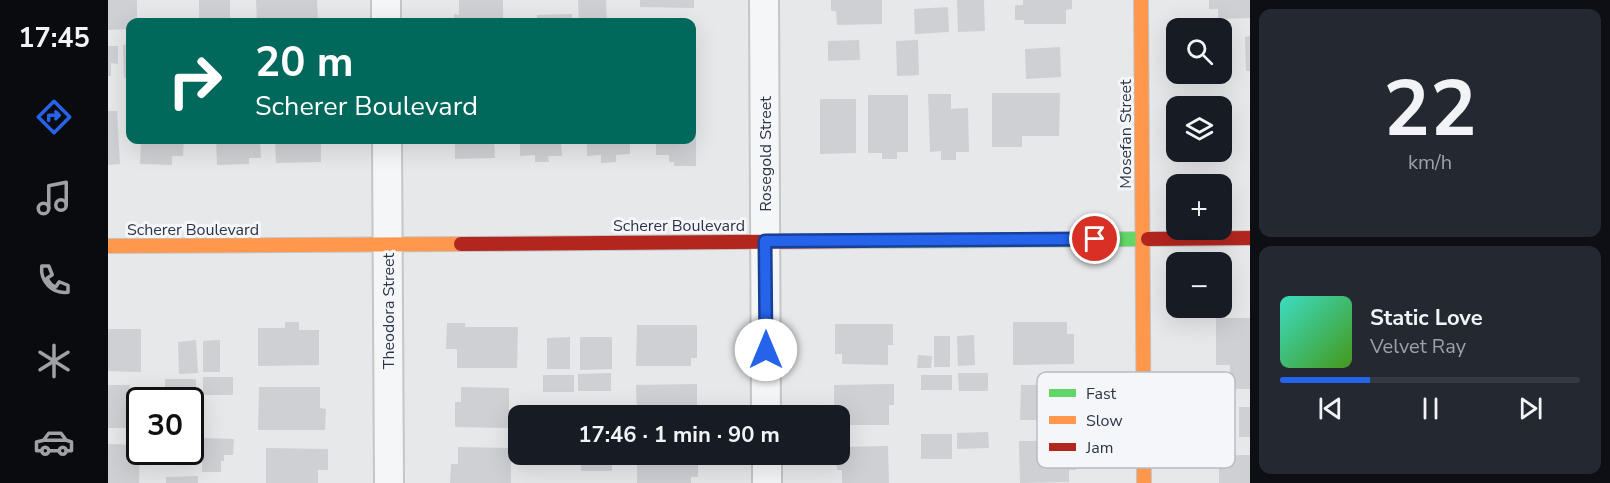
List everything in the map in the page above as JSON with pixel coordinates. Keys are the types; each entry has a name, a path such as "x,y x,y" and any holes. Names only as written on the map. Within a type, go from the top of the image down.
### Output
{"street":[{"path":"386,0 386,18"},
{"name":"Rosegold Street","path":"764,0 766,405"},
{"name":"Mosefan Street","path":"1141,0 1143,372"},
{"name":"Theodora Street","path":"387,144 389,483"},
{"name":"Scherer Boulevard","path":"108,246 1250,238"},
{"path":"766,465 767,483"},
{"name":"Mosefan Street","path":"1144,468 1144,483"}],"building":[{"path":"108,0 137,0 137,18 126,18 126,29 108,30"},
{"path":"199,0 230,0 230,18 199,18"},
{"path":"256,0 317,0 318,18 257,18"},
{"path":"459,0 503,0 503,18 454,18 454,14 459,15"},
{"path":"578,0 606,0 607,18 579,18"},
{"path":"640,0 694,0 694,8 640,7"},
{"path":"831,0 882,0 882,24 837,25 836,11 831,11"},
{"path":"957,0 984,0 985,31 958,32"},
{"path":"1023,0 1072,0 1072,9 1066,10 1066,24 1024,24 1024,20 1015,20 1015,5 1023,5"},
{"path":"1209,0 1250,0 1250,18 1218,18 1218,9 1209,9"},
{"path":"948,7 949,32 915,34 914,9"},
{"path":"572,14 572,18 537,18 537,15"},
{"path":"1250,36 1250,71 1246,71 1245,37"},
{"path":"859,40 860,60 828,61 828,41"},
{"path":"918,40 919,75 897,76 896,41"},
{"path":"123,45 126,45 126,78 124,78"},
{"path":"108,46 118,46 118,64 111,63 111,76 108,76"},
{"path":"1060,47 1061,77 1026,79 1025,49"},
{"path":"992,93 1060,93 1059,136 1022,136 1022,147 992,147"},
{"path":"928,94 951,94 951,109 968,108 969,152 956,152 956,160 941,160 941,151 930,152"},
{"path":"868,95 908,95 908,152 897,152 897,159 882,159 882,153 868,153"},
{"path":"820,99 856,99 856,153 820,154"},
{"path":"108,111 117,111 120,164 108,165"},
{"path":"141,144 184,144 183,156 172,156 172,165 140,164"},
{"path":"216,144 260,144 261,158 249,158 249,164 217,165"},
{"path":"275,144 321,144 321,162 276,163"},
{"path":"455,144 494,144 495,158 455,159"},
{"path":"520,144 561,144 562,156 548,156 549,162 535,162 535,155 520,156"},
{"path":"587,144 630,144 630,154 616,155 616,162 601,163 601,155 587,156"},
{"path":"656,144 696,144 696,166 674,166 674,162 669,162 669,155 656,155"},
{"path":"1216,318 1250,318 1250,389 1235,389 1235,372 1230,372 1230,365 1216,365"},
{"path":"285,322 299,322 299,330 319,330 319,365 258,366 258,328 285,328"},
{"path":"1013,322 1067,322 1067,334 1074,334 1074,364 1013,365"},
{"path":"447,323 465,323 465,327 518,327 517,368 457,368 457,349 446,349"},
{"path":"835,324 893,324 893,345 888,345 888,365 842,364 842,354 835,354"},
{"path":"637,325 697,325 697,358 691,358 691,366 636,366"},
{"path":"108,329 141,329 141,372 108,371"},
{"path":"974,335 975,365 958,366 957,336"},
{"path":"934,336 950,336 950,367 934,367"},
{"path":"570,337 570,369 547,369 547,338"},
{"path":"580,337 612,337 612,369 580,370"},
{"path":"196,340 198,373 179,374 178,342"},
{"path":"220,340 220,372 203,372 203,341"},
{"path":"918,355 932,356 931,368 917,368"},
{"path":"611,373 611,391 578,391 578,374"},
{"path":"958,373 988,373 988,391 959,391"},
{"path":"543,375 574,375 574,392 543,392"},
{"path":"921,375 952,375 952,390 921,390"},
{"path":"203,377 233,377 233,395 204,395"},
{"path":"165,379 196,379 196,387 165,387"},
{"path":"697,384 697,405 637,405 636,385"},
{"path":"894,384 894,405 889,405 889,425 850,425 850,405 834,405 834,385"},
{"path":"108,385 130,385 126,387 126,428 108,428"},
{"path":"1021,385 1037,385 1037,420 1020,420"},
{"path":"259,387 320,387 320,408 326,409 325,430 258,430"},
{"path":"461,387 509,388 508,428 455,427 455,402 461,402"},
{"path":"1239,407 1250,407 1250,437 1239,437"},
{"path":"988,432 989,448 957,449 957,433"},
{"path":"921,434 952,434 952,459 921,459"},
{"path":"204,438 234,439 233,455 224,455 224,461 221,461 221,472 202,472"},
{"path":"1019,441 1037,441 1037,468 1076,468 1076,470 1069,470 1069,482 1020,483"},
{"path":"108,444 126,445 126,465 139,465 139,483 108,483"},
{"path":"888,446 889,483 842,483 842,470 837,470 837,465 850,465 850,447"},
{"path":"458,447 508,448 511,483 450,483 451,464 458,464"},
{"path":"266,448 328,449 328,470 318,470 318,483 266,483"},
{"path":"1235,455 1250,455 1250,483 1219,483 1219,468 1235,468"},
{"path":"581,465 612,465 612,471 581,471"},
{"path":"637,465 698,465 698,477 691,477 691,483 637,483"},
{"path":"198,476 198,483 166,483 166,477"}],"traffic: fast":[{"path":"866,241 1148,239"}],"traffic: slow":[{"path":"1141,0 1143,372"},
{"path":"108,246 461,244"},
{"path":"1144,468 1144,483"}],"traffic: jam":[{"path":"1148,239 1250,238"},
{"path":"461,244 866,241"}],"route":[{"path":"766,350 765,241 1095,239"}]}
